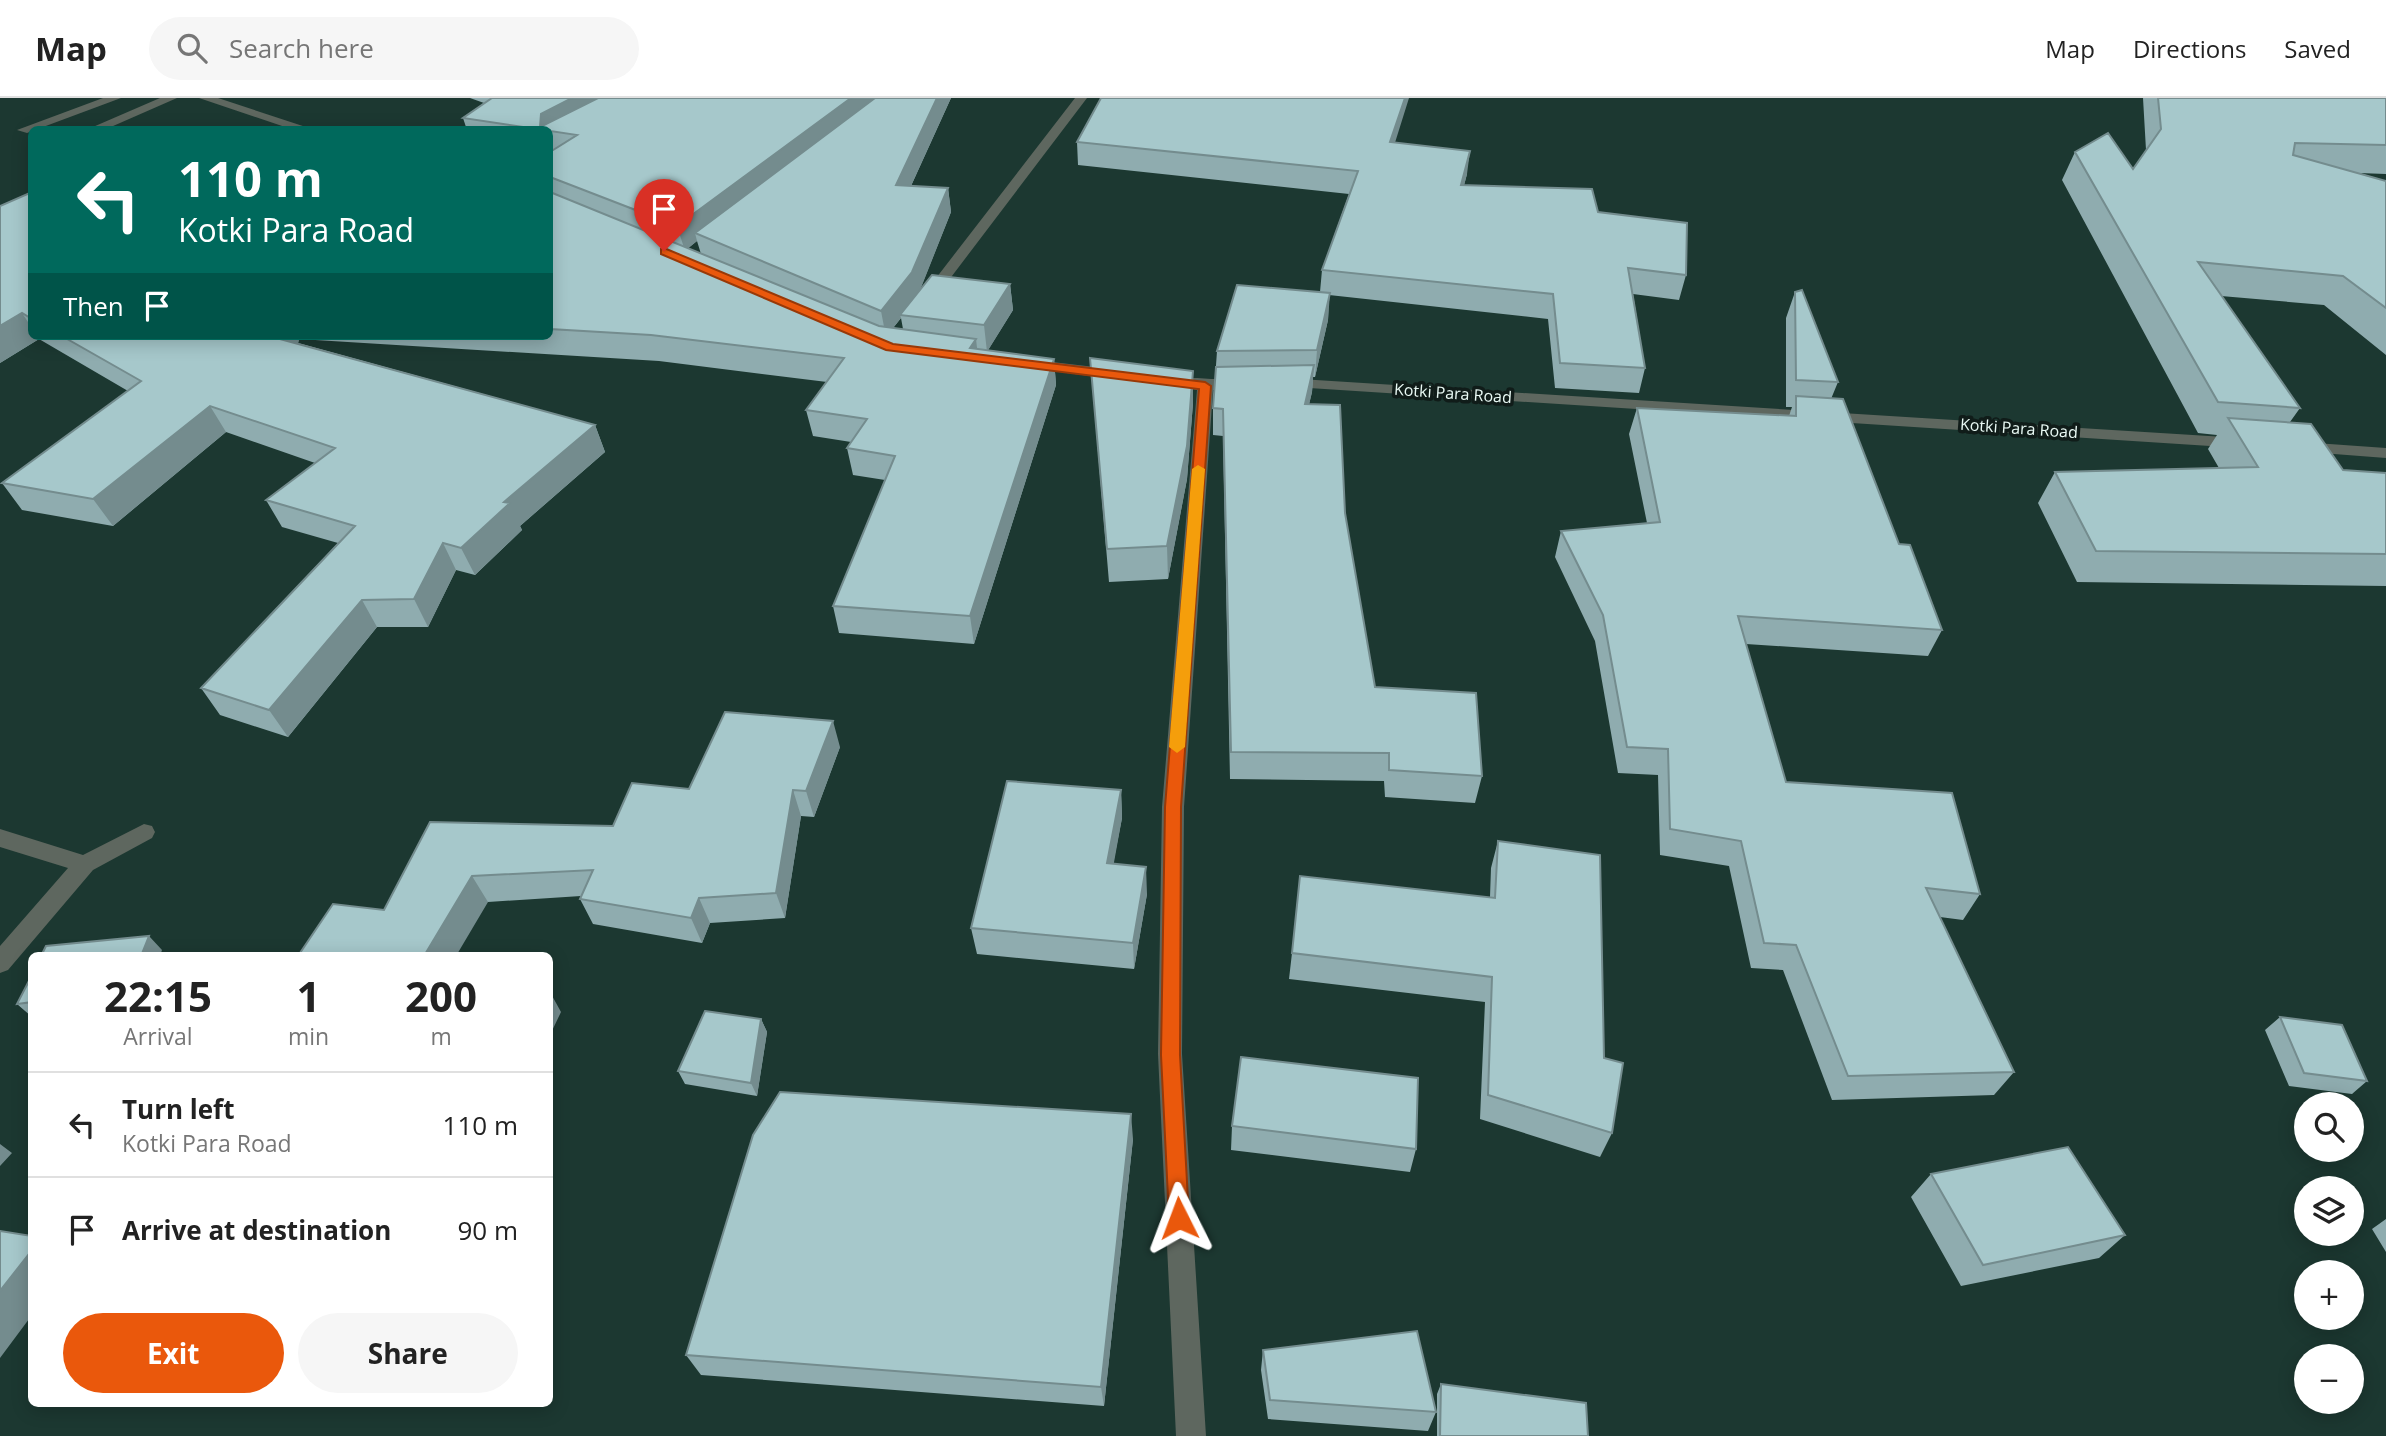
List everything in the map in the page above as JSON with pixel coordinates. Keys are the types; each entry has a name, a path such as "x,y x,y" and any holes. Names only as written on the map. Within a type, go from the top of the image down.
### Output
{"street":[{"path":"35,126 116,98"},
{"path":"102,126 171,98"},
{"path":"205,98 296,126"},
{"path":"915,315 1081,98"},
{"path":"23,130 28,128"},
{"name":"Kotki Para Road","path":"1013,362 1205,386 1297,383 2262,444"},
{"path":"1191,1436 1170,1055 1173,807 1205,386"},
{"path":"2290,446 2386,453"},
{"path":"0,963 85,864 144,832"},
{"path":"0,838 85,864"}],"building":[{"path":"492,98 572,98 541,114 540,126 516,126 463,118"},
{"path":"598,98 851,98 677,226 553,178 553,150 577,135 553,131 553,126 542,126"},
{"path":"875,98 937,98 896,185 948,188 912,272 881,311 695,233"},
{"path":"1101,98 1405,98 1390,142 1470,151 1461,185 1592,189 1598,212 1687,223 1686,275 1628,268 1645,368 1560,363 1553,294 1322,270 1358,171 1077,142"},
{"path":"2158,98 2386,98 2386,145 2295,143 2293,155 2386,181 2386,308 2343,276 2198,262 2300,408 2218,402 2075,152 2108,133 2133,169 2161,129"},
{"path":"553,193 879,326 976,339 970,348 1054,359 970,616 833,606 895,456 847,448 867,419 806,410 844,358 651,335 553,329"},
{"path":"28,194 28,317 22,313 0,326 0,206"},
{"path":"932,275 1010,284 984,325 900,315"},
{"path":"1237,285 1330,293 1317,350 1217,351"},
{"path":"1802,290 1838,382 1796,380 1795,292"},
{"path":"69,340 284,340 595,425 504,502 510,503 461,548 443,543 414,599 362,600 269,710 201,688 355,526 266,500 335,448 210,406 93,499 2,483 141,381"},
{"path":"1090,358 1193,371 1187,446 1167,546 1107,549"},
{"path":"1314,365 1305,404 1340,405 1345,513 1375,687 1476,693 1482,776 1389,770 1389,753 1231,752 1223,409 1213,408 1216,367"},
{"path":"1796,396 1843,399 1899,544 1910,545 1942,630 1738,616 1786,782 1952,793 1980,894 1926,888 2014,1072 1848,1076 1796,945 1764,943 1741,841 1670,829 1668,749 1627,747 1603,615 1561,531 1660,522 1637,408 1796,416"},
{"path":"2228,418 2311,424 2343,470 2386,473 2386,554 2096,551 2055,472 2258,467"},
{"path":"725,712 833,721 806,791 793,790 776,893 699,898 691,918 580,899 593,870 472,876 426,952 301,952 333,904 384,910 430,822 613,826 632,783 689,789"},
{"path":"1007,781 1121,790 1107,863 1146,867 1133,943 971,928"},
{"path":"1498,841 1600,855 1604,1058 1623,1063 1612,1133 1488,1095 1492,977 1292,953 1300,876 1495,898"},
{"path":"149,936 143,952 43,952 46,946"},
{"path":"28,983 28,1003 17,1004"},
{"path":"705,1011 761,1019 751,1083 678,1071"},
{"path":"2280,1017 2342,1025 2367,1081 2304,1073"},
{"path":"1241,1057 1418,1078 1416,1149 1232,1126"},
{"path":"780,1092 1131,1114 1101,1387 686,1355 753,1135"},
{"path":"2068,1147 2125,1235 1983,1265 1931,1174"},
{"path":"0,1231 28,1235 28,1255 0,1291"},
{"path":"1417,1331 1436,1412 1270,1400 1263,1350"},
{"path":"1441,1384 1586,1403 1588,1436 1440,1436"}],"slow traffic":[{"path":"1177,747 1198,469"}],"route":[{"path":"664,251 890,347 1205,386 1173,807 1170,1055 1179,1218"}]}
